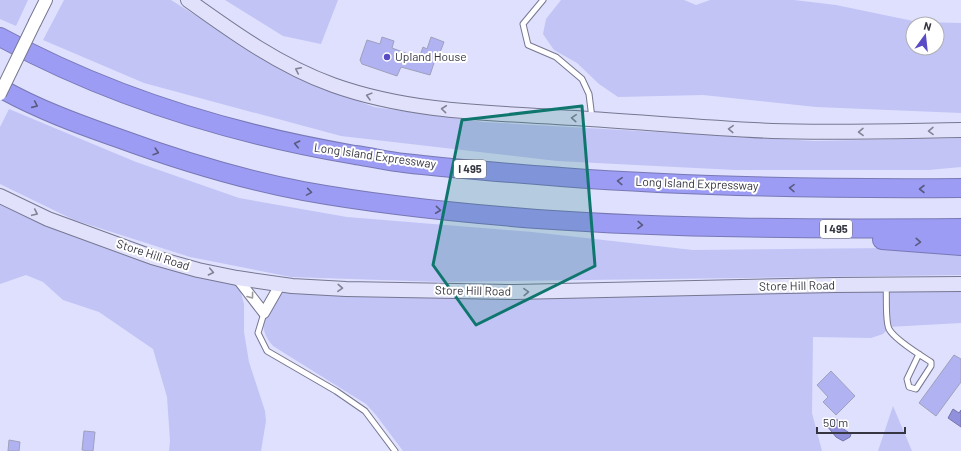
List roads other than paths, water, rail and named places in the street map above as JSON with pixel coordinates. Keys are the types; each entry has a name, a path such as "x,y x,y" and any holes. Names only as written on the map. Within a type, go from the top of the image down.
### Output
{"highway":[{"name":"Long Island Expressway","path":"0,38 29,53 94,82 162,107 232,128 313,148 402,162 606,180 714,186 852,189 961,188"},
{"name":"I 495","path":"0,88 75,123 145,148 218,170 302,190 394,206 601,224 712,228 961,228"},
{"path":"712,228 961,246"}],"main road":[{"path":"188,0 245,40 282,62 317,79 380,99 432,108 772,131 857,132 961,130"},
{"name":"Store Hill Road","path":"0,196 48,219 152,257 198,270 280,285 346,289 514,292 961,284"}],"street":[{"path":"0,94 46,0"},
{"path":"237,278 264,313 280,285"}],"lane":[{"path":"543,0 523,24 528,45 556,57 582,79 589,94 592,119"},
{"path":"886,285 889,328 895,336 930,362 931,366 916,389 909,387 907,379 919,354"},
{"path":"264,313 258,334 267,351 336,391 365,411 395,451"}],"place":[{"name":"Upland House","path":"387,57"}]}
